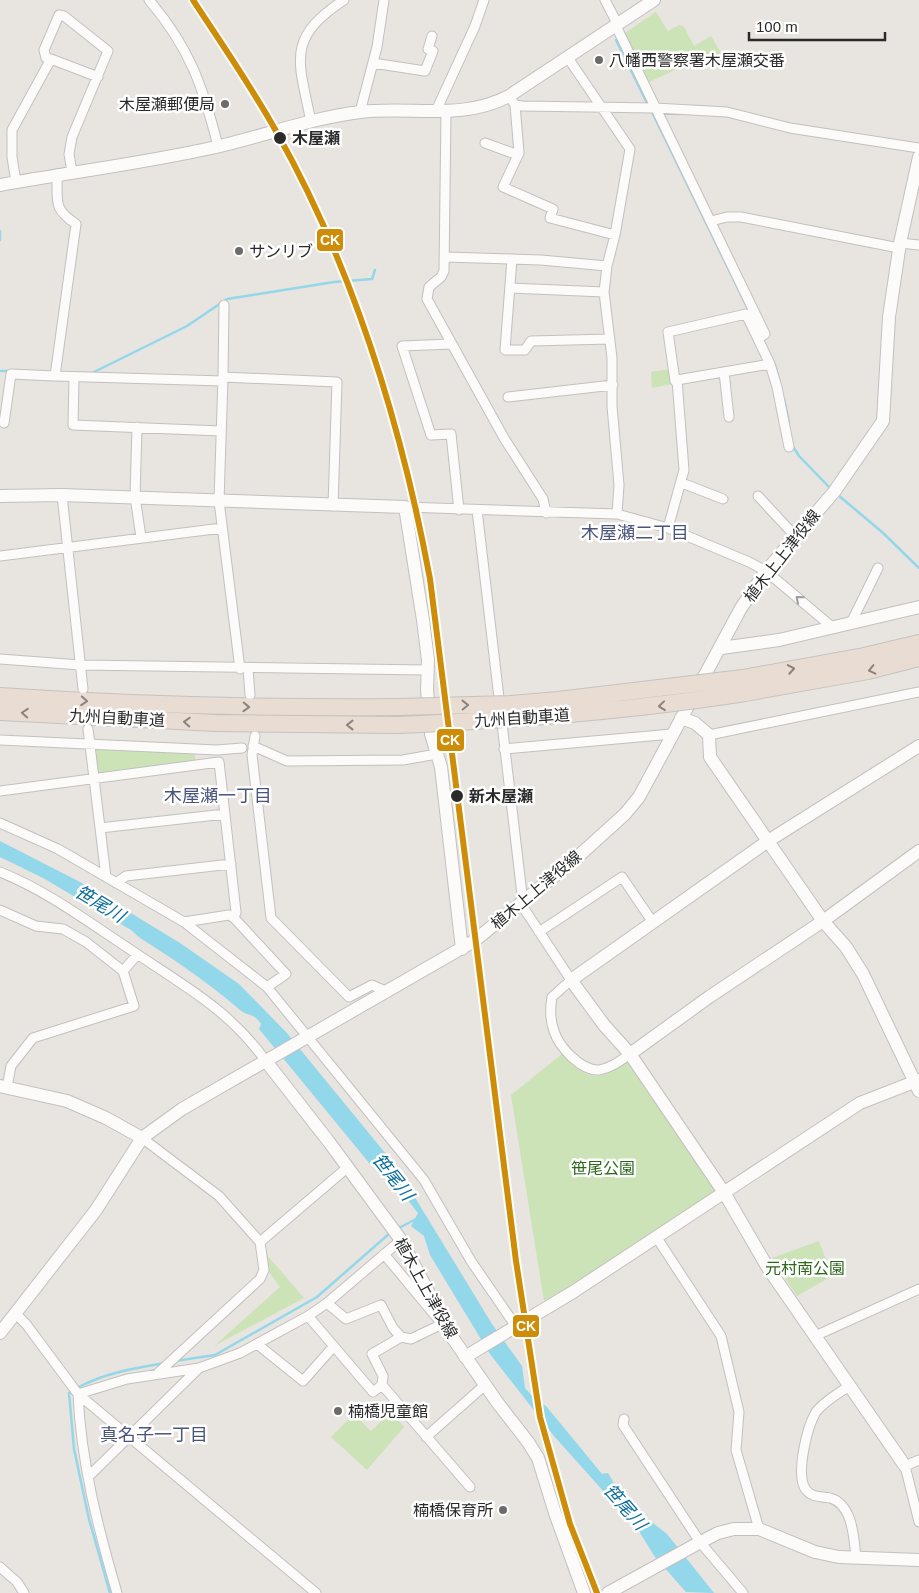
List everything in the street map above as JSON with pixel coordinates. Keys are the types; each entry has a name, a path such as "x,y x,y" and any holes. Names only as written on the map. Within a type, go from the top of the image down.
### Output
{"highway":[{"name":"九州自動車道","path":"0,712 216,723 398,725 512,720 669,705 919,642"},
{"name":"九州自動車道","path":"0,696 113,703 230,707 398,706 558,700 744,686 868,671 919,658"}],"street":[{"path":"149,0 179,38 199,77 218,146"},
{"path":"311,122 299,62 305,34 314,24 344,0"},
{"path":"360,112 373,63 384,0"},
{"path":"484,0 441,112 444,272 429,287 427,299 450,344 504,438 543,499 546,513"},
{"path":"605,0 655,108 765,334 760,337"},
{"path":"512,101 568,58 654,0"},
{"path":"72,172 70,146 98,77 108,50 62,15 57,16 44,50 46,58 98,77"},
{"path":"373,63 425,71 433,51 428,49 432,36"},
{"path":"568,58 630,149 615,235 607,266 604,292 610,339 619,485 617,514"},
{"path":"16,182 12,157 12,130 50,59"},
{"path":"512,101 518,155 503,187 553,209 550,218 615,235"},
{"path":"0,185 218,146 311,122 360,112 473,110 512,101 602,108 655,108 727,112 790,128 919,148"},
{"path":"485,143 518,155"},
{"name":"植木上上津役線","path":"584,1593 555,1513 538,1458 485,1385 469,1354 446,1329 401,1240 268,1059 462,949 522,904 625,814 639,797 741,608 766,571 835,492 883,421 889,317 900,245 919,156"},
{"path":"55,376 76,224 62,214 58,208 57,174"},
{"path":"711,221 727,217 741,217 900,245 919,244"},
{"path":"445,257 512,259 607,266"},
{"path":"512,259 505,350 525,350 531,341 610,339"},
{"path":"510,288 604,292"},
{"path":"224,306 219,500 244,669 250,695"},
{"path":"668,528 682,483 684,470 677,380 668,332 746,314 760,337 778,387 789,447"},
{"path":"450,344 402,346 431,435 451,434 459,510"},
{"path":"677,380 770,364"},
{"path":"724,372 729,417"},
{"path":"4,423 11,374 337,382 333,506"},
{"path":"74,376 73,425 221,431"},
{"path":"508,397 613,385"},
{"path":"137,427 135,497 141,537"},
{"path":"682,483 723,499"},
{"path":"62,495 83,689"},
{"path":"0,496 135,497 333,506 617,514 668,528 766,571 832,627"},
{"path":"758,496 796,536"},
{"path":"404,507 423,620 428,660 426,670 431,734 441,767 462,949"},
{"path":"477,510 522,904 571,980 604,1025 630,1054 725,1194 768,1268 905,1466 919,1522"},
{"path":"0,556 67,546 222,528"},
{"path":"850,623 878,568"},
{"path":"721,648 779,640 919,607"},
{"path":"0,659 80,666 426,670"},
{"path":"709,735 919,692"},
{"path":"469,1354 513,1326 573,1292 725,1194 860,1103 918,1084 863,974 846,948 823,921 710,757 709,735 695,723 681,718"},
{"path":"88,729 106,877"},
{"path":"504,749 672,734"},
{"path":"255,736 252,754 271,918 349,997 372,985 388,992"},
{"path":"0,740 218,750 242,748"},
{"path":"253,746 287,761 403,760 437,754"},
{"path":"919,746 768,841 652,921 571,980 552,997 551,1018 558,1040 585,1068 598,1070 613,1066 709,997 823,921 919,851"},
{"path":"218,750 236,912 234,918"},
{"path":"0,790 219,762"},
{"path":"100,828 225,814"},
{"path":"0,823 58,849 184,922 267,987 305,1038 424,1180 470,1261 513,1326"},
{"path":"116,883 126,876 231,864"},
{"path":"0,872 84,916 137,955 192,989 248,1036 268,1059 182,1109 142,1138 96,1210 0,1333"},
{"path":"539,932 622,877 652,921"},
{"path":"0,910 36,926 63,930 86,942 123,971 134,1006 33,1038 11,1066 3,1086 67,1101 106,1118 142,1138 219,1196 260,1242 264,1270 260,1279 158,1373"},
{"path":"184,922 229,915 234,918 286,974 267,987"},
{"path":"123,971 137,955"},
{"path":"260,1242 348,1167"},
{"path":"656,1238 721,1336 739,1412 736,1450 759,1529"},
{"path":"78,1394 126,1379 199,1368 223,1360 257,1344 308,1316 327,1303 401,1240"},
{"path":"327,1303 346,1319 381,1305 393,1328 401,1337 411,1340 446,1329 384,1254"},
{"path":"816,1336 919,1289"},
{"path":"16,1314 26,1324 78,1394 128,1438 316,1593"},
{"path":"308,1316 374,1392 382,1385 383,1376 372,1354 401,1337"},
{"path":"257,1344 303,1381 334,1346"},
{"path":"88,1477 199,1368"},
{"path":"382,1385 470,1487"},
{"path":"426,1437 485,1385"},
{"path":"849,1386 817,1412 803,1449 802,1480 804,1487 810,1494 831,1498 838,1502 853,1524 856,1558"},
{"path":"78,1394 82,1447 117,1593"},
{"path":"624,1418 623,1424 698,1543 743,1593"},
{"path":"905,1466 919,1460"},
{"path":"615,1590 698,1543 734,1529 759,1529 816,1552 839,1557 919,1560"},
{"path":"0,1567 17,1582 24,1593"}],"green space":[{"path":"656,12 668,31 679,25 684,27 694,46 711,36 721,53 698,67 677,69 647,83 622,35"},
{"path":"671,369 673,384 652,388 651,372"},
{"path":"95,748 195,753 195,762 98,774"},
{"name":"笹尾公園","path":"562,1054 578,1069 593,1076 608,1074 627,1062 716,1191 571,1288 544,1301 511,1095"},
{"name":"元村南公園","path":"819,1241 832,1276 797,1296 772,1258"},
{"path":"267,1255 304,1298 214,1346 280,1287 267,1269"},
{"path":"391,1412 404,1427 367,1470 331,1437 354,1414 371,1431"}],"water":[{"name":"笹尾川","path":"0,841 80,882 180,943 239,984 286,1032 390,1159 399,1180 406,1190 414,1196 492,1324 522,1366 525,1388 535,1399 546,1406 602,1474 608,1473 618,1490 644,1516 667,1534 714,1593 686,1592 655,1557 632,1520 554,1436 490,1354 430,1255 424,1236 411,1226 418,1213 389,1177 382,1170 370,1164 259,1029 261,1024 258,1020 243,1012 204,981 131,930 43,878 0,857"}],"waterway":[{"path":"616,40 648,105"},
{"path":"653,114 750,313"},
{"path":"0,231 0,240"},
{"path":"90,374 187,326 227,299 334,282 372,279 375,270"},
{"path":"775,365 779,379"},
{"path":"0,371 11,371"},
{"path":"784,399 789,423"},
{"path":"792,445 799,456 831,489"},
{"path":"838,495 882,532 919,568"},
{"path":"397,1229 418,1218"},
{"path":"175,1361 215,1355 317,1297 390,1233"},
{"path":"77,1388 109,1375 165,1363"},
{"path":"72,1391 69,1393 74,1449 89,1519 110,1593"}],"transit line":[{"name":"CK","path":"193,0 236,65 276,131 304,184 329,238 371,349 405,463 430,579 516,1261 540,1417 570,1524 597,1593"}],"place":[{"name":"八幡西警察署木屋瀬交番","path":"599,60"},
{"name":"木屋瀬郵便局","path":"225,104"},
{"name":"木屋瀬","path":"280,138"},
{"name":"サンリブ","path":"239,251"},
{"name":"新木屋瀬","path":"457,796"},
{"name":"楠橋児童館","path":"338,1411"},
{"name":"楠橋保育所","path":"503,1510"}],"district":[{"name":"木屋瀬二丁目","path":"635,533"},
{"name":"木屋瀬一丁目","path":"218,796"},
{"name":"真名子一丁目","path":"154,1435"}]}
